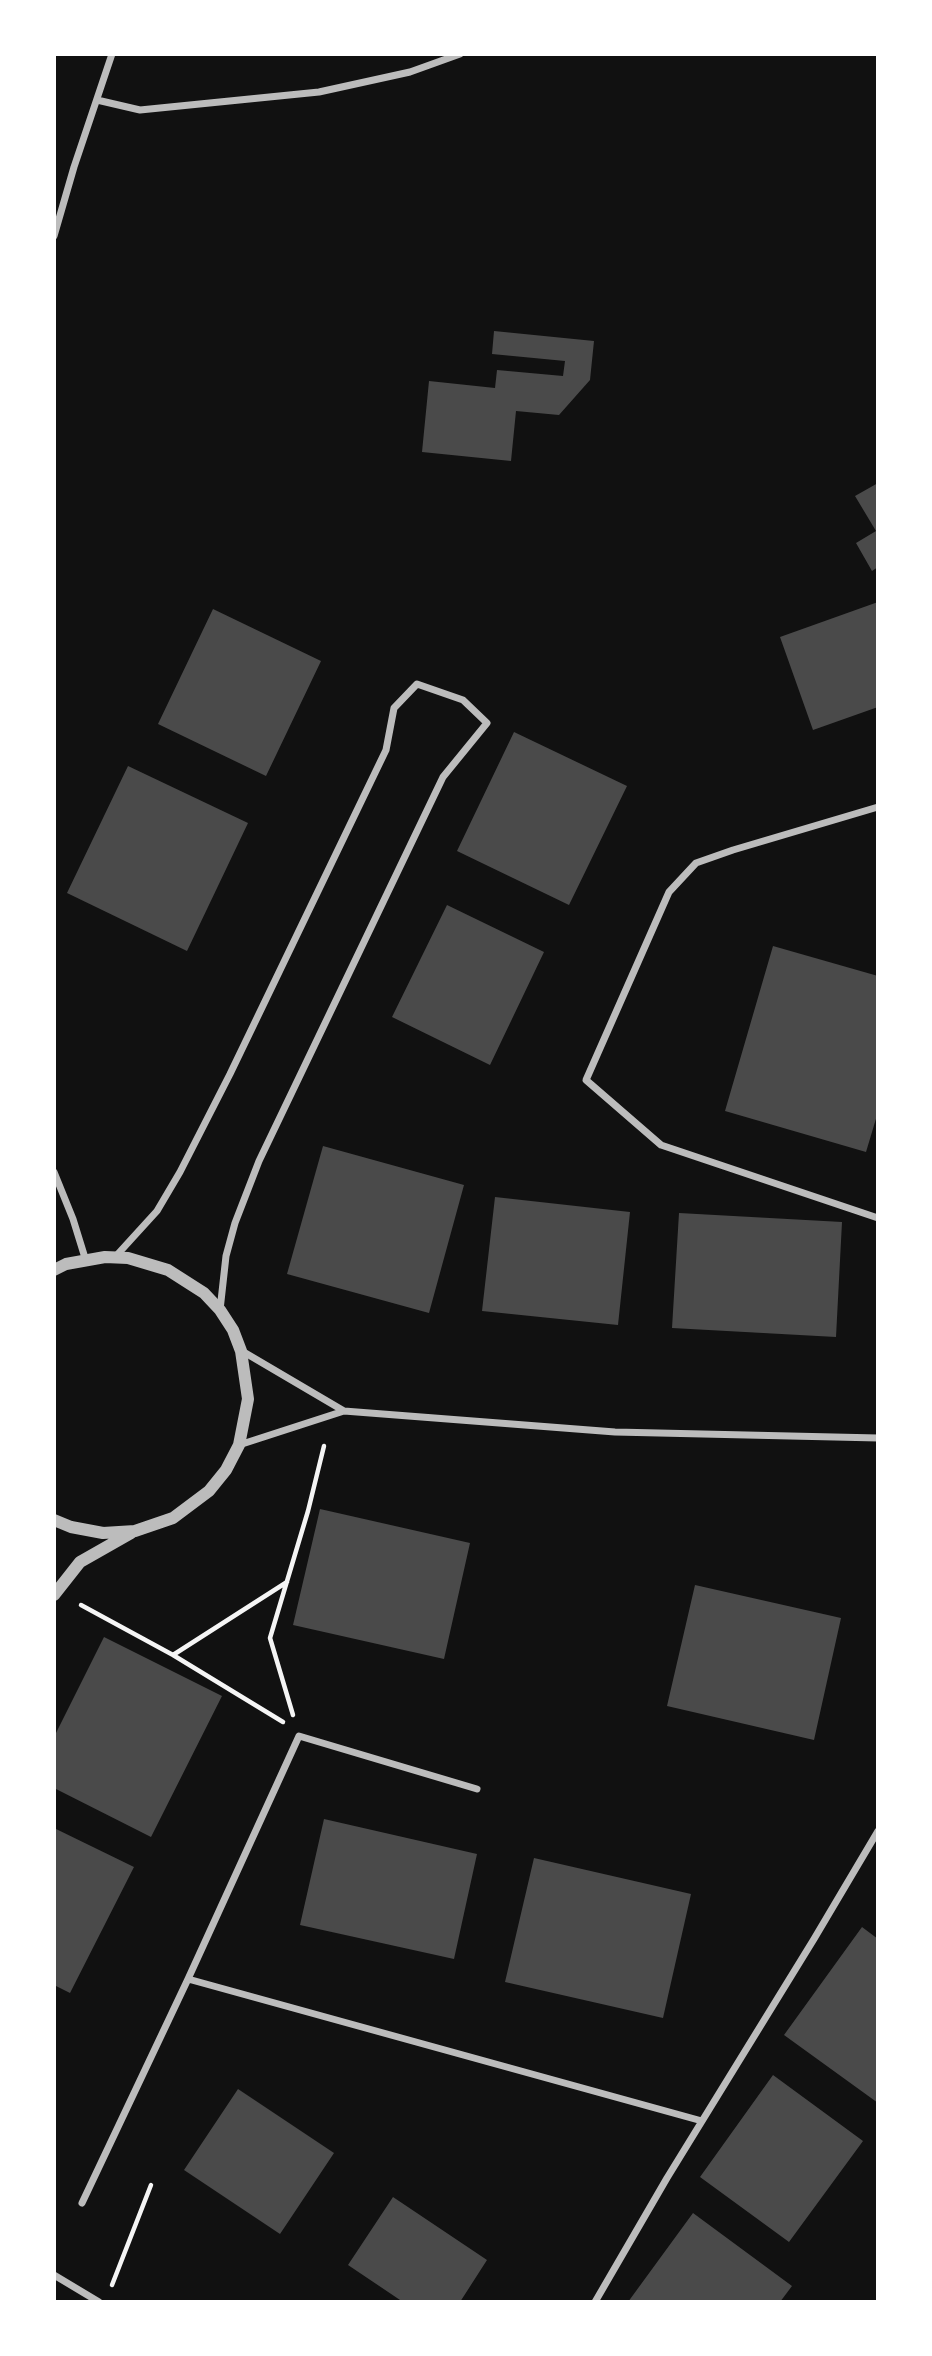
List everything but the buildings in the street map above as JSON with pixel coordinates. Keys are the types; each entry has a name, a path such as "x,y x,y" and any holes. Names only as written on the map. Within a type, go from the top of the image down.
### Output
{"street":[{"path":"54,236 112,54"},
{"path":"97,100 141,110 319,92 410,72 460,54"},
{"path":"115,1258 157,1211 230,1074 386,750 394,708 416,684 463,700 487,723 443,777 258,1161 234,1223 220,1310"},
{"path":"878,807 696,863 669,892 586,1080 661,1145 878,1218"},
{"path":"54,1172 86,1261"},
{"path":"54,1270 66,1264 115,1258 128,1258 168,1269 204,1293 220,1310 233,1330 241,1351 248,1399 239,1445 226,1469 209,1491 173,1518 135,1531 80,1562 54,1595"},
{"path":"241,1351 344,1411"},
{"path":"239,1445 344,1411 615,1432 878,1437"},
{"path":"54,1520 71,1527 103,1532 135,1531"},
{"path":"82,2203 299,1736 477,1789"},
{"path":"595,2302 878,1831"},
{"path":"188,1979 702,2121"},
{"path":"54,2275 99,2302"}],"path":[{"path":"299,1736 270,1638 324,1446"},
{"path":"173,1655 288,1581"},
{"path":"80,1605 173,1655 283,1722 299,1736"},
{"path":"110,2289 151,2185"}]}
